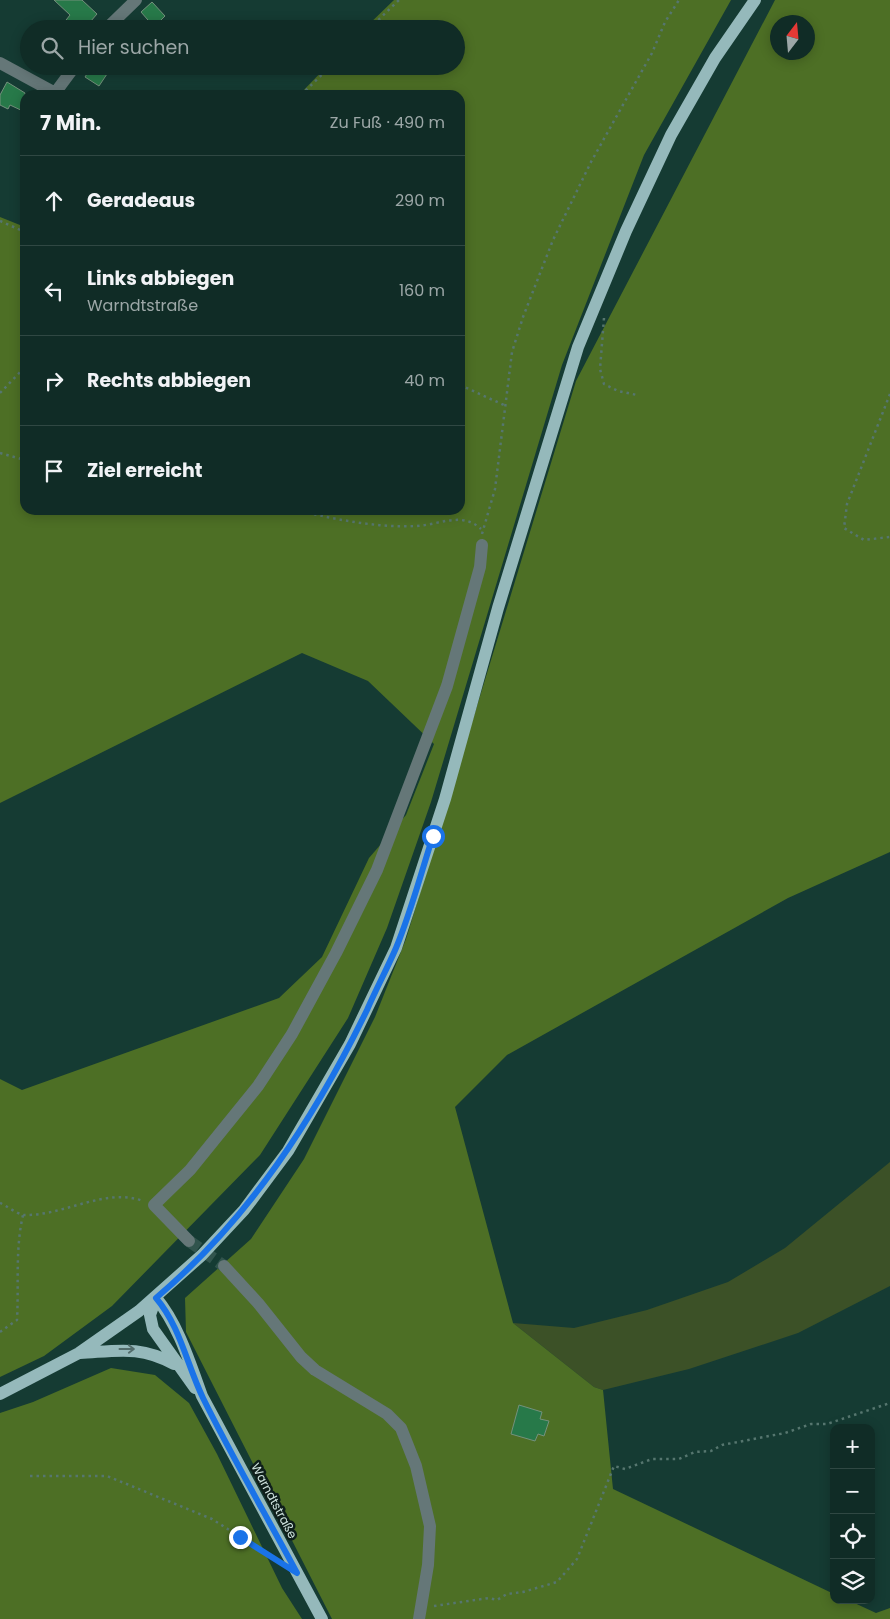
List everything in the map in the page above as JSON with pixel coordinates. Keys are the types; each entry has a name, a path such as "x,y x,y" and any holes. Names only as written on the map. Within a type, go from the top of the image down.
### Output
{"main road":[{"path":"0,1394 79,1353 156,1298 191,1266 227,1229 288,1151 350,1044 396,948 445,799 498,608 578,347 626,231 671,135 715,58 755,0"},
{"name":"Warndtstraße","path":"202,1396 178,1367 151,1324 150,1315 156,1298 163,1306 190,1364 202,1396 322,1619"},
{"path":"79,1353 137,1350 156,1355 178,1367"}],"street":[{"path":"115,20 136,0"},
{"path":"0,63 20,74"},
{"path":"22,75 50,90"},
{"path":"60,90 69,75"},
{"path":"190,1241 154,1205 190,1170 277,1060 336,953 377,870 430,726 447,686 480,568 482,545"},
{"path":"224,1266 258,1303 301,1357 315,1370 388,1414 401,1428 416,1466 430,1526 428,1565 420,1614"}],"path":[{"path":"378,20 399,0"},
{"path":"482,545 482,529 495,489 512,352 523,317 553,240 591,162 652,53 665,22 679,0"},
{"path":"306,90 322,75"},
{"path":"0,221 20,230"},
{"path":"606,311 600,369 604,384 618,391 637,395"},
{"path":"0,393 20,372"},
{"path":"465,387 506,406"},
{"path":"890,394 847,504 844,528 864,540 890,537"},
{"path":"0,453 20,459"},
{"path":"318,515 351,522 380,525 417,526 455,519 469,520 482,529"},
{"path":"0,1203 23,1215 112,1198 133,1197 154,1205"},
{"path":"0,1332 17,1320 19,1290 17,1239 23,1215"},
{"path":"420,1614 489,1598 497,1600 508,1594 523,1592 557,1582 576,1559 614,1466 625,1469 652,1459 679,1459 695,1452 711,1451 722,1445 779,1434 811,1424 827,1424 890,1403"},
{"path":"30,1476 107,1476 212,1519 297,1573"}],"green space":[{"path":"394,0 731,0 644,155 562,365 431,802 387,928 348,1018 260,1155 112,1306 44,1356 0,1377 0,1079 22,1090 279,998 322,957 369,858 406,815 434,744 368,681 302,653 0,803 0,217 20,225 20,515 465,515 465,90 304,90 318,75 465,75 465,20 373,20"},
{"path":"775,0 890,0 890,852 788,898 507,1055 455,1107 513,1323 594,1387 603,1390 613,1489 830,1592 830,1604 857,1604 876,1613 890,1608 890,1619 332,1619 186,1332 185,1298 251,1239 304,1159 375,1017 406,939 576,381"},
{"path":"890,1162 890,1286 798,1333 689,1369 603,1390 594,1387 513,1323 574,1328 647,1310 728,1282 785,1248"},
{"path":"111,1368 155,1375 189,1403 217,1454 282,1588 302,1619 0,1619 0,1413 33,1402"}],"building":[{"path":"54,0 82,0 97,14 92,20 66,20 70,15"},
{"path":"152,2 165,16 161,20 148,20 141,12"},
{"path":"86,75 106,75 99,86 85,77"},
{"path":"7,82 20,90 20,110 10,105 8,109 0,105 0,95"},
{"path":"519,1405 542,1412 540,1419 549,1421 544,1436 538,1434 535,1441 511,1434"}],"tunnel":[{"path":"189,1241 224,1266"}],"route":[{"path":"240,1537 297,1573 202,1396 190,1364 163,1306 156,1298 216,1242 244,1210 288,1151 321,1098 350,1044 396,948 433,836"}]}
